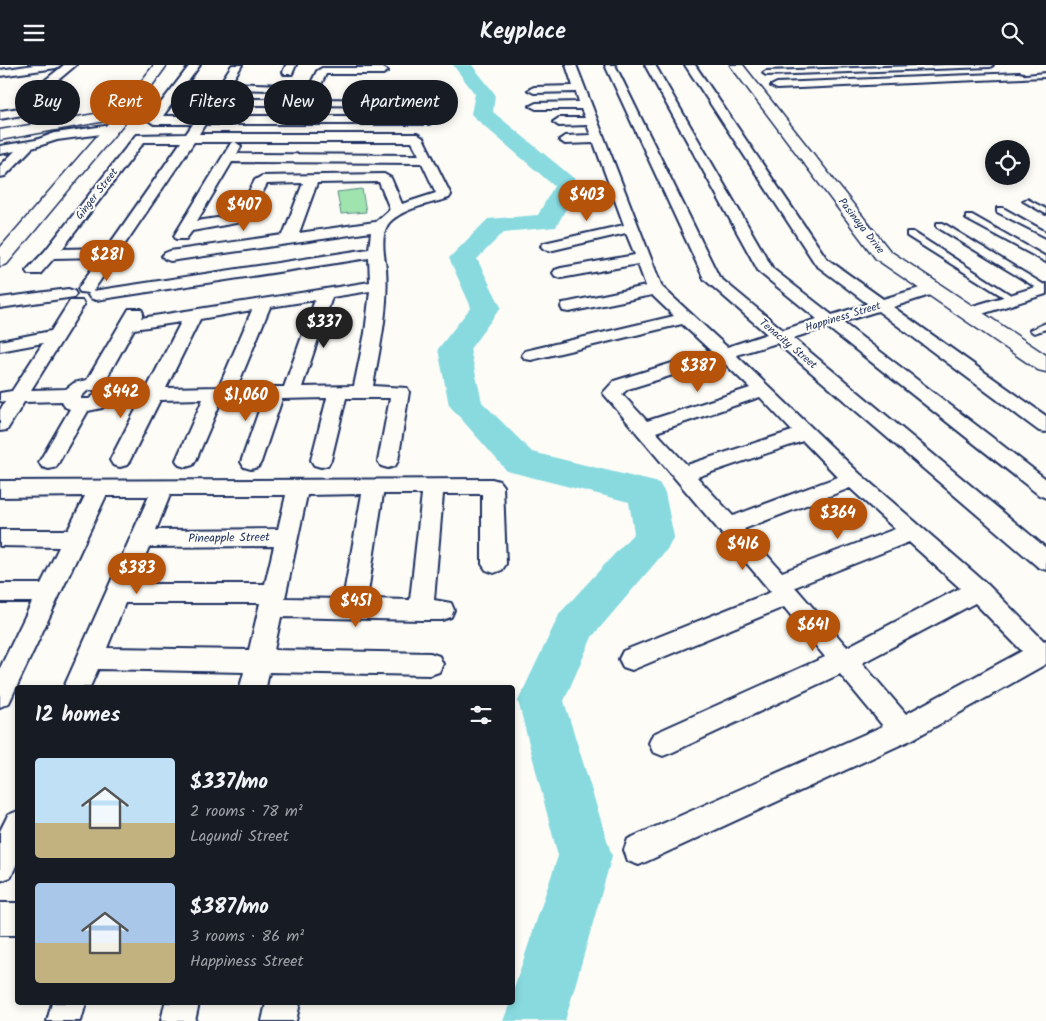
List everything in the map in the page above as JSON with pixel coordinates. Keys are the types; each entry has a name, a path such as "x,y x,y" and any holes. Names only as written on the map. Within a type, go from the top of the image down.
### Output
{"street":[{"path":"0,73 56,65"},
{"path":"51,80 71,65"},
{"path":"150,80 161,65"},
{"path":"184,80 196,65"},
{"name":"Tenacity Street","path":"610,65 712,279 1046,561"},
{"path":"650,65 767,272 1046,490"},
{"path":"690,65 821,263 1046,426"},
{"name":"Pasinaya Drive","path":"736,65 883,255 1046,365"},
{"path":"1003,65 1019,76"},
{"path":"916,66 933,80"},
{"path":"342,101 305,106 319,86 323,68 384,68"},
{"path":"844,68 859,83"},
{"path":"229,80 238,69"},
{"path":"570,71 580,89 655,289 763,390 853,479 978,590 1043,653 903,730 639,850"},
{"path":"777,86 1019,76"},
{"path":"36,80 55,77"},
{"path":"534,90 580,89"},
{"path":"171,97 154,119 171,119"},
{"path":"536,106 586,105"},
{"path":"0,115 15,113"},
{"path":"0,135 90,119"},
{"path":"254,119 342,120"},
{"path":"559,122 592,121"},
{"path":"0,260 115,125"},
{"path":"0,303 69,299 87,303 111,252 198,125"},
{"path":"0,150 109,132"},
{"name":"Ginger Street","path":"34,271 50,254 140,138 190,138"},
{"path":"190,138 417,138 444,195 398,211 387,218 380,227 377,252 380,298 362,393"},
{"path":"151,287 239,138"},
{"path":"565,140 599,139"},
{"path":"2,170 34,144"},
{"path":"228,158 428,159"},
{"path":"187,227 242,218 262,180 384,178 398,211"},
{"path":"289,239 311,179"},
{"path":"170,256 380,227"},
{"path":"549,246 632,227"},
{"path":"50,254 111,252"},
{"path":"91,292 151,287 377,252"},
{"path":"561,273 643,258"},
{"path":"101,389 132,318 193,315 379,285"},
{"path":"569,307 655,289"},
{"name":"Happiness Street","path":"644,429 612,393 621,385 933,289"},
{"path":"969,313 1046,289"},
{"path":"251,462 325,294"},
{"path":"0,310 69,299"},
{"path":"0,425 9,397 57,335 69,299"},
{"path":"186,460 263,304"},
{"path":"120,460 193,315"},
{"path":"530,355 685,318"},
{"path":"0,345 57,335"},
{"path":"49,462 80,387 154,394 400,392 388,461"},
{"path":"763,390 644,429 903,730"},
{"path":"320,460 338,393"},
{"path":"9,397 76,400"},
{"path":"683,474 806,433"},
{"path":"729,526 853,479"},
{"path":"353,609 374,486"},
{"path":"117,594 273,600 353,609 431,610 433,486"},
{"path":"0,489 492,486 494,564"},
{"path":"253,685 298,487"},
{"path":"0,695 8,660 49,593 99,488"},
{"path":"78,685 162,488"},
{"path":"632,659 911,531"},
{"name":"Pineapple Street","path":"141,539 287,537"},
{"path":"0,539 75,539"},
{"path":"663,743 844,661 978,590"},
{"path":"0,593 49,593"},
{"path":"90,658 430,664"},
{"path":"0,866 15,832"},
{"path":"64,1021 68,1005"},
{"path":"178,1021 182,1005"},
{"path":"279,1021 283,1005"}],"lane":[{"path":"766,73 844,68 990,65"},
{"path":"1019,76 1046,75"},
{"path":"1027,201 1046,212"},
{"path":"1000,210 1046,235"},
{"path":"969,217 1046,261"},
{"path":"940,225 1046,289"},
{"path":"910,234 1013,299"},
{"path":"1034,330 1046,326"}],"green space":[{"path":"362,189 366,212 341,214 337,192"}],"waterway":[{"path":"462,65 485,94 482,114 567,185 547,222 497,225 463,258 486,307 454,349 466,405 520,462 646,493 654,537 575,626 541,701 585,856 534,1021"}]}
